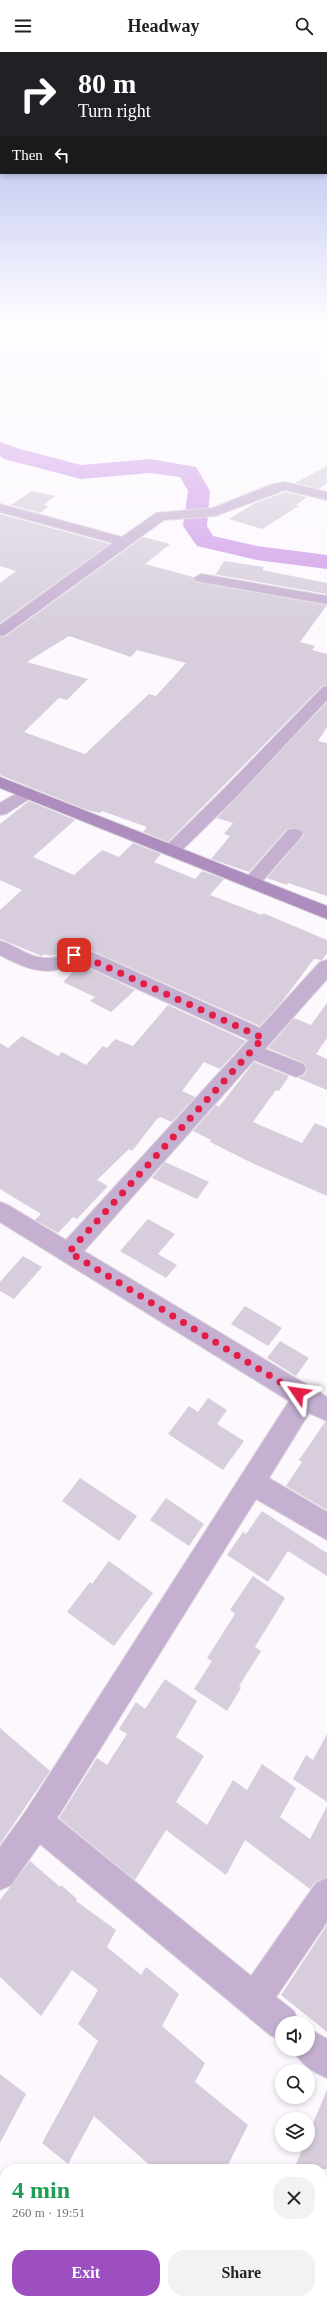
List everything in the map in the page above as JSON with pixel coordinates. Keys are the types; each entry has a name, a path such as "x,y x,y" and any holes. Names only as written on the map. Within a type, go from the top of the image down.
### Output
{"main road":[{"path":"0,782 327,913"}],"street":[{"path":"0,632 150,522 161,516 215,512 268,490 285,486 327,496"},
{"path":"0,508 124,542"},
{"path":"201,578 327,600"},
{"path":"0,616 15,621"},
{"path":"172,850 230,793 327,691"},
{"path":"0,810 26,793"},
{"path":"252,882 294,834"},
{"path":"0,947 32,961 50,965 74,955 87,958 257,1045 296,1069"},
{"path":"69,1252 327,967"},
{"path":"0,1211 316,1404 252,1482 37,1822 0,1874"},
{"path":"252,1482 327,1527"},
{"path":"37,1822 275,2017"},
{"path":"254,2000 327,1894"},
{"path":"315,2051 327,2061"}],"building":[{"path":"327,466 327,483 319,489 295,483"},
{"path":"32,491 55,496 44,505 49,506 40,513 11,505"},
{"path":"285,492 307,497 296,505 299,506 262,529 229,519 255,503"},
{"path":"0,514 110,544 0,623 0,583 16,571 0,566"},
{"path":"143,537 170,544 145,564 193,577 196,582 327,605 300,642 315,646 312,650 327,654 327,685 321,687 168,842 143,832 147,827 102,811 100,813 87,810 0,775 0,637 6,636","holes":["69,636 131,657 137,650 186,663 156,696 149,694 85,754 24,732 59,698 67,700 88,679 27,662"]},
{"path":"224,561 264,567 262,570 327,583 327,594 213,574 216,574"},
{"path":"327,702 327,727 318,741 327,743 327,896 288,883 287,885 267,878 304,835 300,829 287,829 249,872 211,859 230,836 224,834 233,823 217,818"},
{"path":"29,801 75,820 33,857 74,875 102,850 119,857 133,843 161,854 154,862 195,879 202,871 224,879 210,895 262,915 263,913 327,940 327,953 322,960 314,959 281,1003 260,1026 95,952 78,949 51,956 44,954 42,956 0,939 0,910 22,890 0,880 0,824"},
{"path":"83,965 135,990 111,1012 90,1001 95,997 63,982 77,968 72,966"},
{"path":"327,1003 327,1038 316,1054 327,1059 327,1090 298,1078 304,1075 307,1070 304,1063 268,1048 294,1018 311,1025"},
{"path":"168,1005 246,1041 220,1069 204,1062 182,1091 195,1097 172,1122 160,1117 157,1119 132,1151 129,1149 97,1180 108,1186 77,1219 73,1217 58,1233 35,1220 41,1214 0,1189 0,1043 8,1048 22,1036 58,1056 62,1052 86,1065 103,1046 107,1048 115,1039 133,1046"},
{"path":"254,1062 289,1076 279,1091 276,1090 253,1122 302,1143 315,1123 327,1128 327,1196 254,1164 210,1142 211,1140 193,1131 216,1105 219,1107"},
{"path":"165,1162 209,1182 197,1199 152,1178"},
{"path":"148,1219 175,1234 158,1254 177,1265 166,1278 120,1251"},
{"path":"23,1256 42,1267 14,1299 0,1291 0,1282"},
{"path":"245,1306 282,1328 268,1346 231,1324"},
{"path":"280,1341 309,1358 296,1376 267,1358"},
{"path":"208,1398 227,1410 217,1424 244,1441 223,1470 168,1434 189,1406 198,1412"},
{"path":"325,1422 327,1422 327,1510 286,1486 302,1462 299,1460"},
{"path":"80,1478 137,1516 119,1541 62,1501"},
{"path":"166,1498 204,1524 189,1546 150,1520"},
{"path":"262,1511 327,1553 327,1576 288,1551 268,1582 227,1555 243,1532 246,1534"},
{"path":"109,1561 153,1593 114,1646 67,1612 90,1582 92,1584"},
{"path":"253,1576 285,1598 255,1647 261,1651 239,1686 241,1688 227,1711 194,1689 212,1661 207,1658 235,1614 230,1610"},
{"path":"165,1679 197,1701 176,1737 204,1756 176,1802 207,1825 233,1780 247,1790 262,1764 296,1788 280,1817 310,1839 327,1806 327,1877 315,1882 310,1889 245,1840 226,1875 166,1830 135,1880 59,1818 97,1758 107,1765 127,1734 119,1729 136,1702 145,1709"},
{"path":"0,1728 50,1771 0,1844"},
{"path":"327,1734 327,1802 293,1779 306,1755 313,1760"},
{"path":"30,1861 60,1887 61,1885 77,1899 76,1901 116,1930 107,1947 141,1975 146,1967 179,1994 162,2026 205,2063 195,2082 248,2125 228,2164 148,2164 94,2116 68,2164 42,2143 98,2041 78,2024 98,1990 72,1970 41,2016 0,1977 0,1900"},
{"path":"327,1925 327,2032 315,2022 315,2016 307,2016 281,1995"},
{"path":"0,2074 26,2094 0,2143"},
{"path":"327,2090 327,2164 296,2164 301,2152 315,2152 315,2118"}],"waterway":[{"path":"0,448 12,454 81,472 150,466 188,472 199,491 195,526 205,541 257,553 327,562"}],"route":[{"path":"74,955 87,958 263,1038 69,1252 298,1393"}]}
